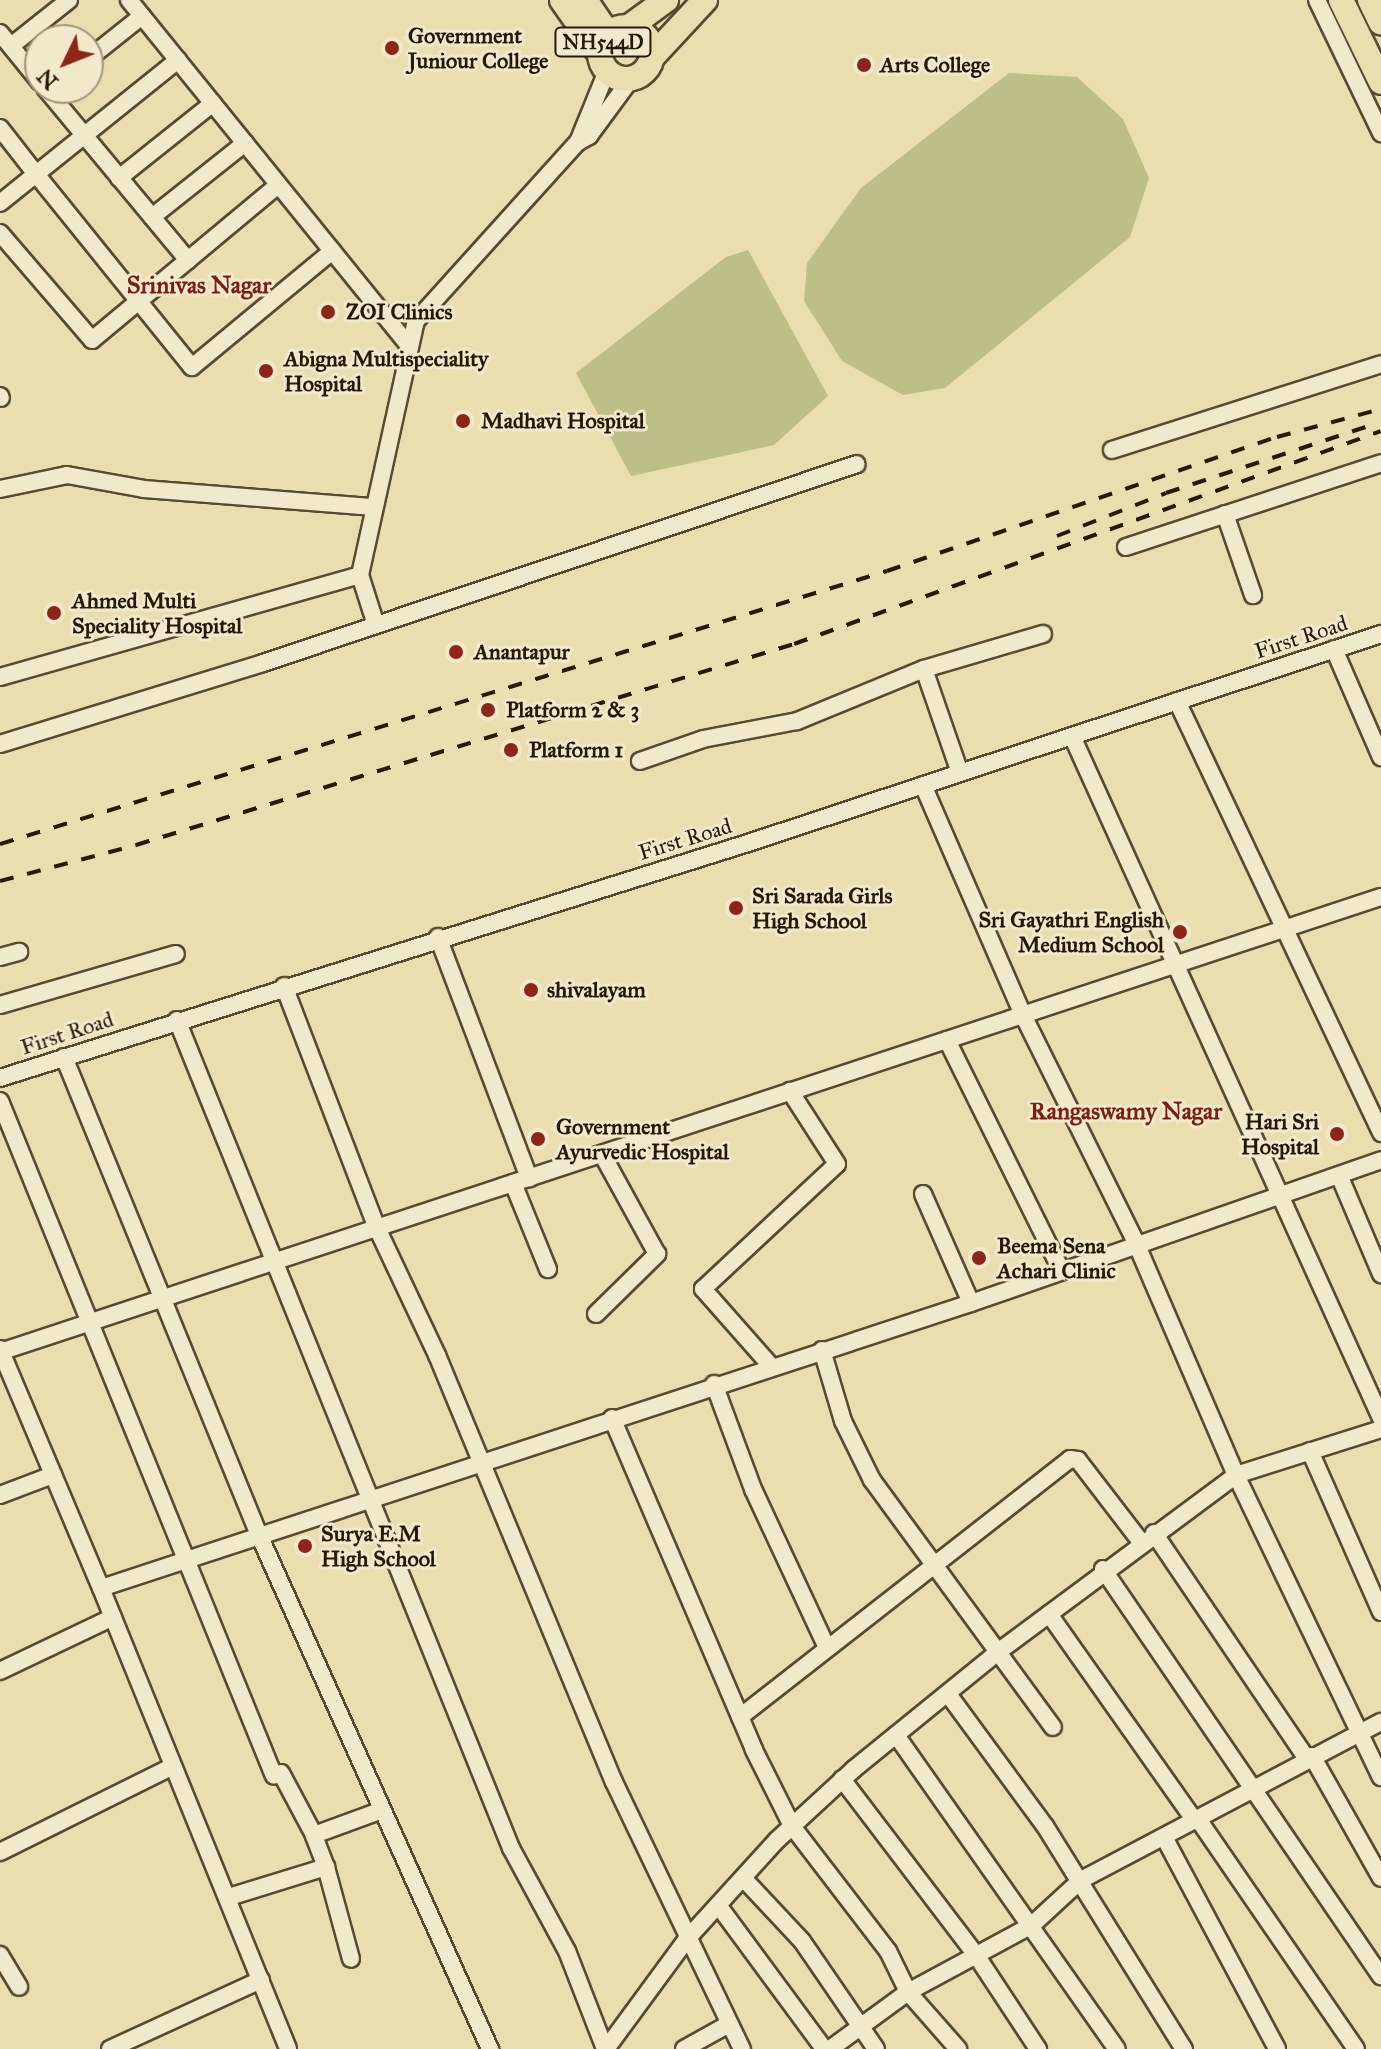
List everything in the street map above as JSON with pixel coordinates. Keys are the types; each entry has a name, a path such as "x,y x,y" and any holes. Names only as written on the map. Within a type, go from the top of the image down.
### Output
{"highway":[{"name":"NH544D","path":"562,0 611,47"},
{"name":"NH544D","path":"585,0 631,79 645,72 652,57 705,0"},
{"name":"NH544D","path":"611,47 666,0"},
{"path":"1341,0 1381,82"},
{"path":"1370,0 1381,23"},
{"name":"NH544D","path":"611,47 644,34 652,57"}],"street":[{"path":"24,62 5,40 69,0"},
{"path":"129,0 408,344"},
{"path":"1317,0 1381,133"},
{"path":"104,46 142,16"},
{"path":"578,142 611,47"},
{"path":"0,203 178,60"},
{"path":"376,625 360,575 408,344 416,321 578,142 589,136 631,79"},
{"path":"119,178 213,103"},
{"path":"58,104 188,260"},
{"path":"0,128 141,299 192,367 332,251"},
{"path":"152,217 245,143"},
{"path":"0,233 92,340 278,185"},
{"path":"1112,450 1381,364"},
{"path":"1126,547 1381,463"},
{"path":"0,744 376,625 857,464"},
{"path":"0,489 67,475 144,489 374,507"},
{"path":"1225,514 1253,595"},
{"path":"0,677 360,575"},
{"path":"640,761 703,739 797,721 924,669 1043,634"},
{"name":"First Road","path":"0,1078 923,785 1381,634"},
{"path":"1334,649 1381,757"},
{"path":"924,669 960,773"},
{"path":"1177,701 1381,1133"},
{"path":"1072,736 1175,965 1283,1193 1381,1418"},
{"path":"923,785 1023,1015 1136,1243 1236,1475 1381,1777"},
{"path":"288,2049 229,1897 0,1351 1381,897"},
{"path":"438,937 548,1269"},
{"path":"0,957 19,952"},
{"path":"0,1005 176,954"},
{"path":"284,986 377,1228 686,1940 742,2049"},
{"path":"177,1020 271,1263 373,1498 511,1848 567,1951 605,2049"},
{"path":"947,1040 1061,1270"},
{"path":"64,1057 259,1535 490,2049"},
{"path":"771,1366 703,1289 837,1164 790,1091"},
{"path":"0,1101 183,1558 278,1775 314,1835 351,1959"},
{"path":"596,1314 657,1254 602,1154"},
{"path":"101,1588 480,1460 971,1303 1381,1160"},
{"path":"1339,1175 1381,1274"},
{"path":"923,1194 971,1303"},
{"path":"822,1350 859,1459 1053,1727"},
{"path":"714,1384 753,1489 827,1648"},
{"path":"612,1418 740,1717 792,1826 888,1951 908,1992 958,2049"},
{"path":"605,2049 686,1940 792,1826 842,1779 998,1652 1103,1569 1236,1475 1381,1429"},
{"path":"1310,1451 1381,1612"},
{"path":"740,1717 932,1563 1074,1457 1147,1538 1309,1758 1381,1878"},
{"path":"0,1495 53,1475"},
{"path":"1103,1569 1250,1790 1381,1976"},
{"path":"1049,1614 1356,2049"},
{"path":"0,1671 113,1617"},
{"path":"948,1694 1081,1880 1184,2049"},
{"path":"718,1905 827,2049 908,1992 1032,1925 1081,1880 1358,1731 1381,1722"},
{"path":"896,1735 1117,2049"},
{"path":"0,1852 173,1766"},
{"path":"842,1779 976,1955 1038,2049"},
{"path":"314,1835 382,1810"},
{"path":"1164,1837 1277,2049"},
{"path":"229,1897 326,1867"},
{"path":"743,1878 802,1941 876,2049"},
{"path":"0,1955 19,1987"},
{"path":"110,2049 130,2045 261,1980"},
{"path":"684,2049 729,2024"}],"green space":[{"path":"1009,73 1077,77 1123,119 1149,178 1130,237 945,388 903,395 842,361 804,301 807,263 861,188"},
{"path":"748,250 828,396 774,445 631,476 576,373 726,257"}],"railway":[{"path":"0,844 887,571 1277,437 1381,409"},
{"path":"1057,536 1166,493 1366,427"},
{"path":"0,881 136,845 794,644 1381,431"}],"place":[{"name":"Government Juniour College","path":"392,48"},
{"name":"Arts College","path":"864,65"},
{"name":"ZOI Clinics","path":"328,312"},
{"name":"Abigna Multispeciality Hospital","path":"266,371"},
{"name":"Madhavi Hospital","path":"463,421"},
{"name":"Ahmed Multi Speciality Hospital","path":"54,613"},
{"name":"Anantapur","path":"456,652"},
{"name":"Platform 2 & 3","path":"488,710"},
{"name":"Platform 1","path":"511,750"},
{"name":"Sri Sarada Girls High School","path":"736,908"},
{"name":"Sri Gayathri English Medium School","path":"1180,932"},
{"name":"shivalayam","path":"531,990"},
{"name":"Hari Sri Hospital","path":"1337,1134"},
{"name":"Government Ayurvedic Hospital","path":"538,1139"},
{"name":"Beema Sena Achari Clinic","path":"979,1258"},
{"name":"Surya E.M High School","path":"305,1546"}],"district":[{"name":"Srinivas Nagar","path":"199,286"},
{"name":"Rangaswamy Nagar","path":"1126,1112"}]}
